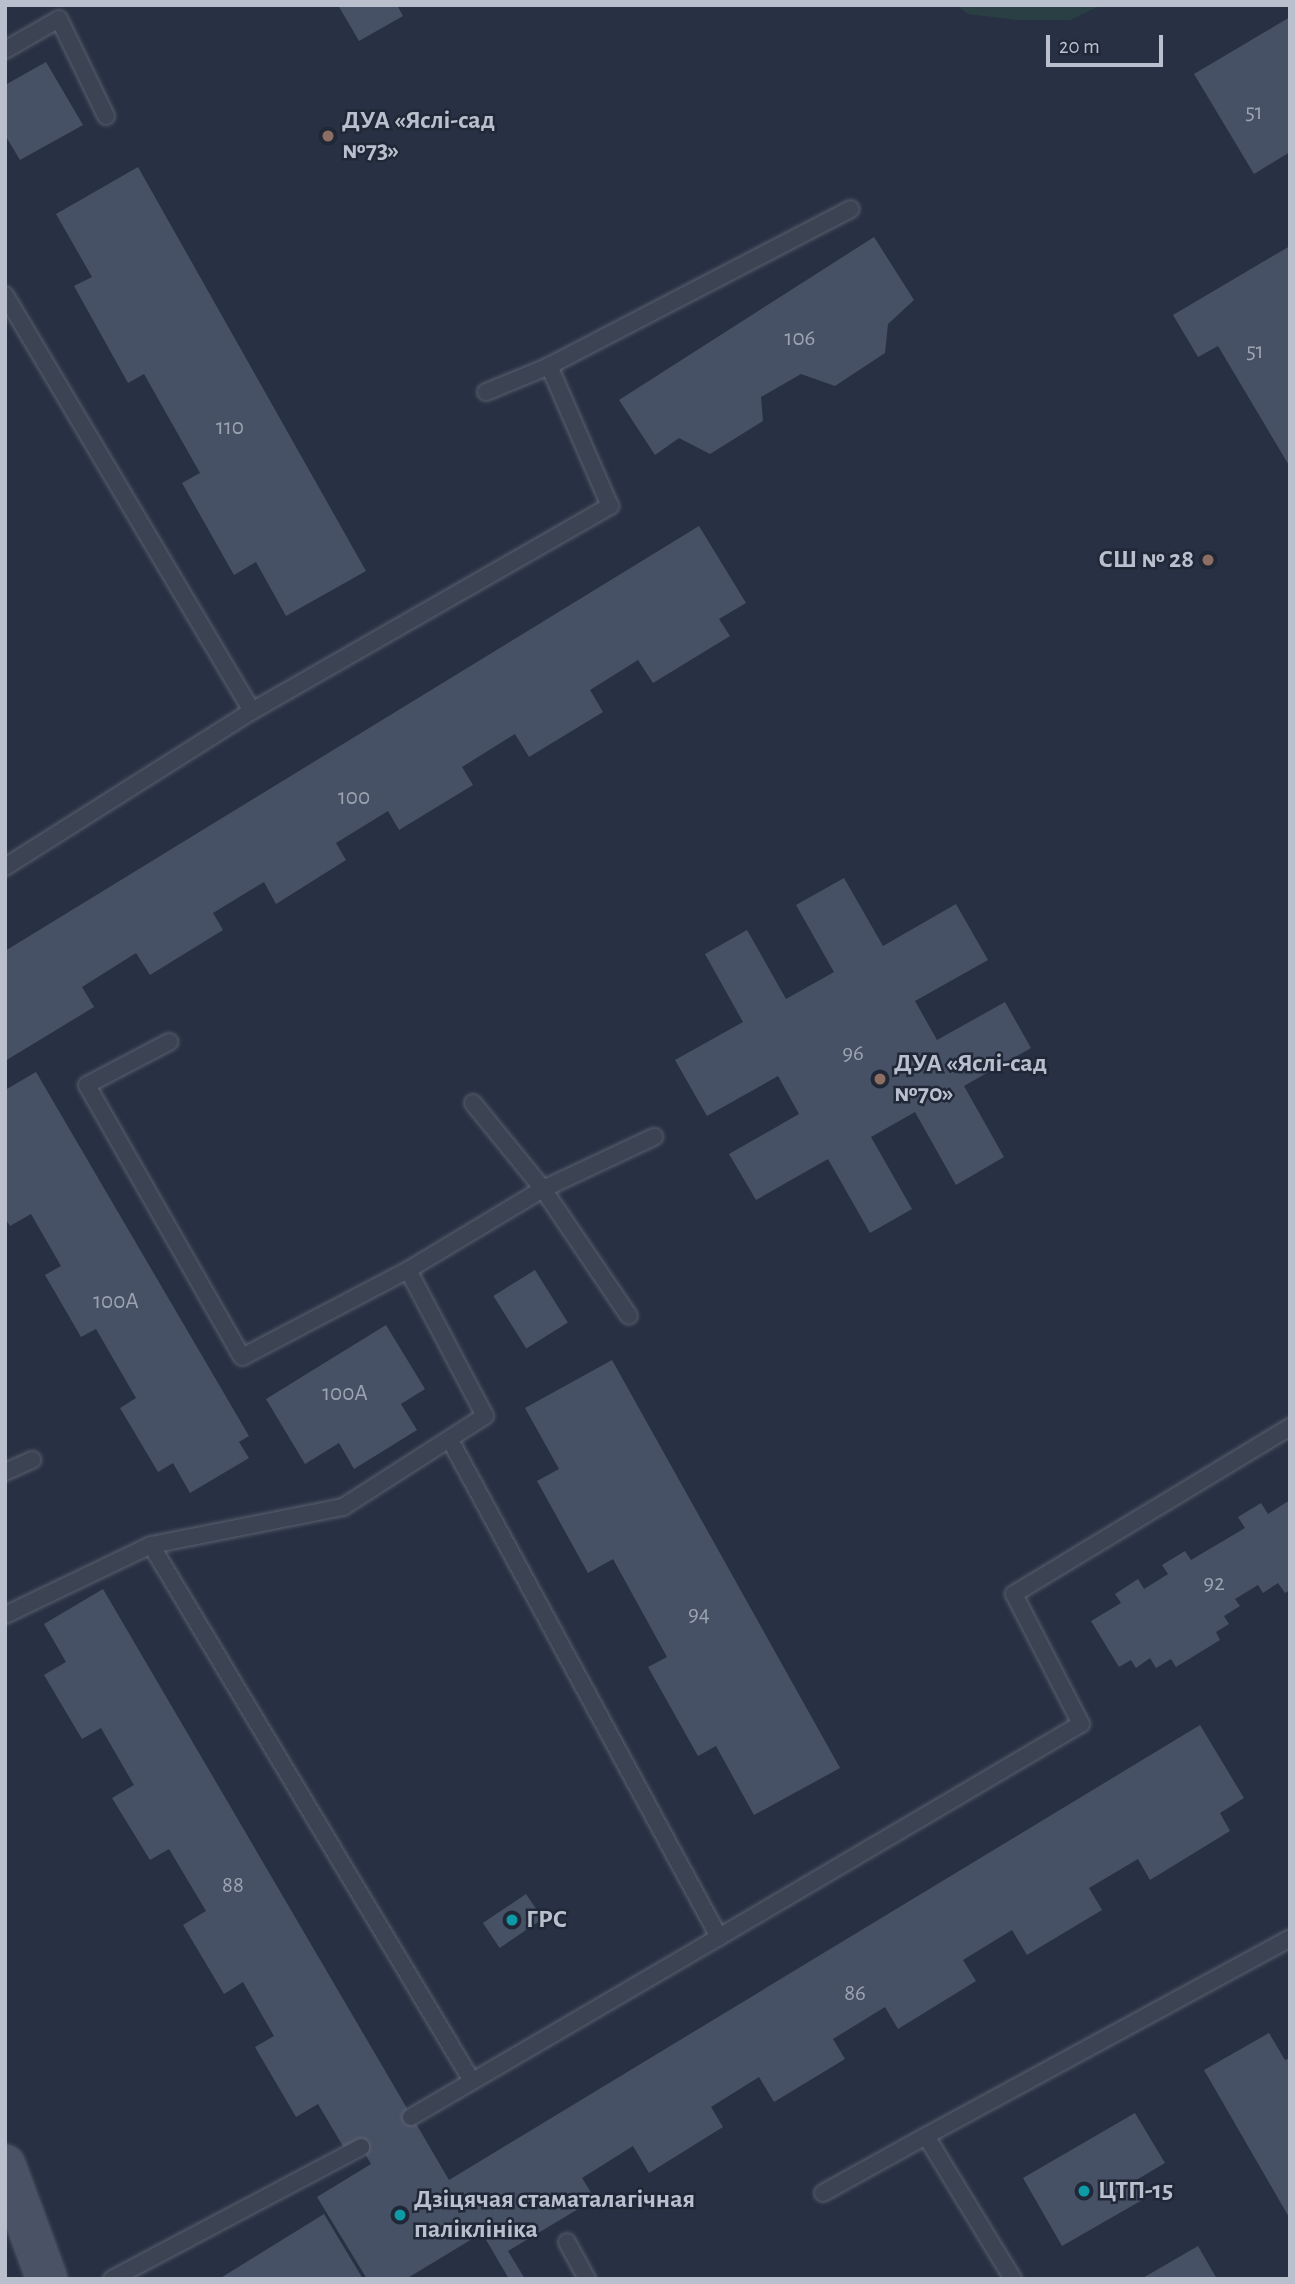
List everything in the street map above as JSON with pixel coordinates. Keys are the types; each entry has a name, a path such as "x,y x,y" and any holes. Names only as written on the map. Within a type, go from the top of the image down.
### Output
{"main road":[{"path":"5,2165 47,2279"}],"lane":[{"path":"5,50 59,19 106,116"},
{"path":"486,392 548,366 851,209"},
{"path":"5,295 251,711"},
{"path":"5,867 251,711 610,506 548,366"},
{"path":"169,1042 88,1085 242,1357 408,1270 543,1189 654,1137"},
{"path":"473,1103 543,1189 629,1316"},
{"path":"5,1615 151,1545 343,1507 485,1416 408,1270"},
{"path":"411,2117 1081,1724 1014,1594 1290,1427"},
{"path":"450,1440 719,1937"},
{"path":"5,1472 32,1460"},
{"path":"151,1545 472,2081"},
{"path":"823,2193 1290,1938"},
{"path":"926,2136 1013,2279"},
{"path":"112,2279 361,2147"},
{"path":"566,2242 587,2279"}],"green space":[{"path":"956,5 1102,5 1070,20 1018,20 968,14"}],"building":[{"name":"ДУА «Яслі-сад №73»","path":"338,5 397,5 403,16 359,41"},
{"path":"1290,17 1290,152 1254,174 1194,74"},
{"path":"46,62 83,125 20,160 5,135 5,85"},
{"path":"138,167 366,571 286,616 256,562 234,575 182,483 200,473 144,374 128,383 74,286 92,277 56,214"},
{"path":"874,237 914,300 888,324 885,353 835,386 801,374 761,397 763,421 710,454 679,438 655,455 619,400"},
{"path":"1290,246 1290,467 1218,346 1198,357 1173,315"},
{"path":"699,526 746,603 719,619 730,636 653,683 638,660 590,690 603,712 529,757 515,734 462,767 473,785 399,830 388,811 336,843 346,860 276,904 264,882 213,913 223,930 150,975 136,953 82,987 94,1007 5,1061 5,951"},
{"name":"ДУА «Яслі-сад №70»","path":"844,878 883,946 956,904 988,960 915,1001 937,1040 1005,1002 1031,1048 964,1086 1004,1157 956,1185 915,1112 871,1137 912,1209 870,1233 828,1159 756,1200 729,1154 799,1114 778,1076 707,1116 675,1060 743,1022 705,954 747,930 786,999 834,972 796,905"},
{"path":"36,1072 249,1436 239,1442 249,1458 190,1493 173,1463 158,1472 120,1408 136,1398 96,1329 81,1337 45,1275 61,1266 31,1214 10,1226 5,1218 5,1090"},
{"path":"535,1270 568,1323 526,1349 493,1296"},
{"path":"386,1325 425,1389 401,1404 417,1430 354,1469 339,1443 305,1464 266,1399"},
{"path":"612,1360 840,1768 754,1815 716,1746 698,1756 648,1667 667,1657 613,1559 588,1573 537,1481 559,1469 525,1408"},
{"path":"1290,1500 1290,1590 1285,1593 1278,1583 1263,1593 1258,1585 1235,1599 1240,1606 1224,1616 1229,1624 1216,1632 1220,1640 1176,1667 1171,1659 1156,1668 1150,1658 1136,1668 1131,1660 1119,1667 1091,1621 1121,1603 1115,1594 1138,1579 1144,1589 1168,1574 1162,1565 1185,1551 1191,1560 1245,1528 1238,1517 1261,1503 1268,1514"},
{"path":"103,1589 449,2180 1200,1725 1244,1798 1220,1813 1230,1831 1150,1880 1138,1859 1089,1888 1102,1910 1027,1955 1012,1930 963,1960 976,1981 898,2029 885,2007 833,2039 845,2059 774,2102 759,2077 711,2107 723,2127 649,2173 633,2146 582,2178 595,2199 508,2251 525,2279 509,2279 482,2233 406,2279 367,2279 317,2197 371,2164 361,2147 344,2148 318,2104 296,2117 255,2047 274,2036 243,1982 224,1994 183,1925 206,1911 169,1849 150,1860 112,1798 134,1785 101,1728 82,1739 44,1675 66,1662 44,1624"},
{"name":"ГРС","path":"526,1894 543,1919 500,1948 483,1923"},
{"path":"1269,2033 1285,2060 1290,2058 1290,2219 1204,2070"},
{"name":"ЦТП-15","path":"1135,2113 1165,2163 1133,2182 1144,2199 1062,2246 1023,2178"},
{"path":"324,2214 363,2279 219,2279"},
{"path":"1198,2246 1217,2279 1141,2279"}],"place":[{"name":"ДУА «Яслі-сад №73»","path":"328,136"},
{"name":"СШ № 28","path":"1208,560"},
{"name":"ДУА «Яслі-сад №70»","path":"880,1079"},
{"name":"ГРС","path":"512,1920"},
{"name":"ЦТП-15","path":"1084,2191"},
{"name":"Дзіцячая стаматалагічная паліклініка","path":"400,2215"}]}
